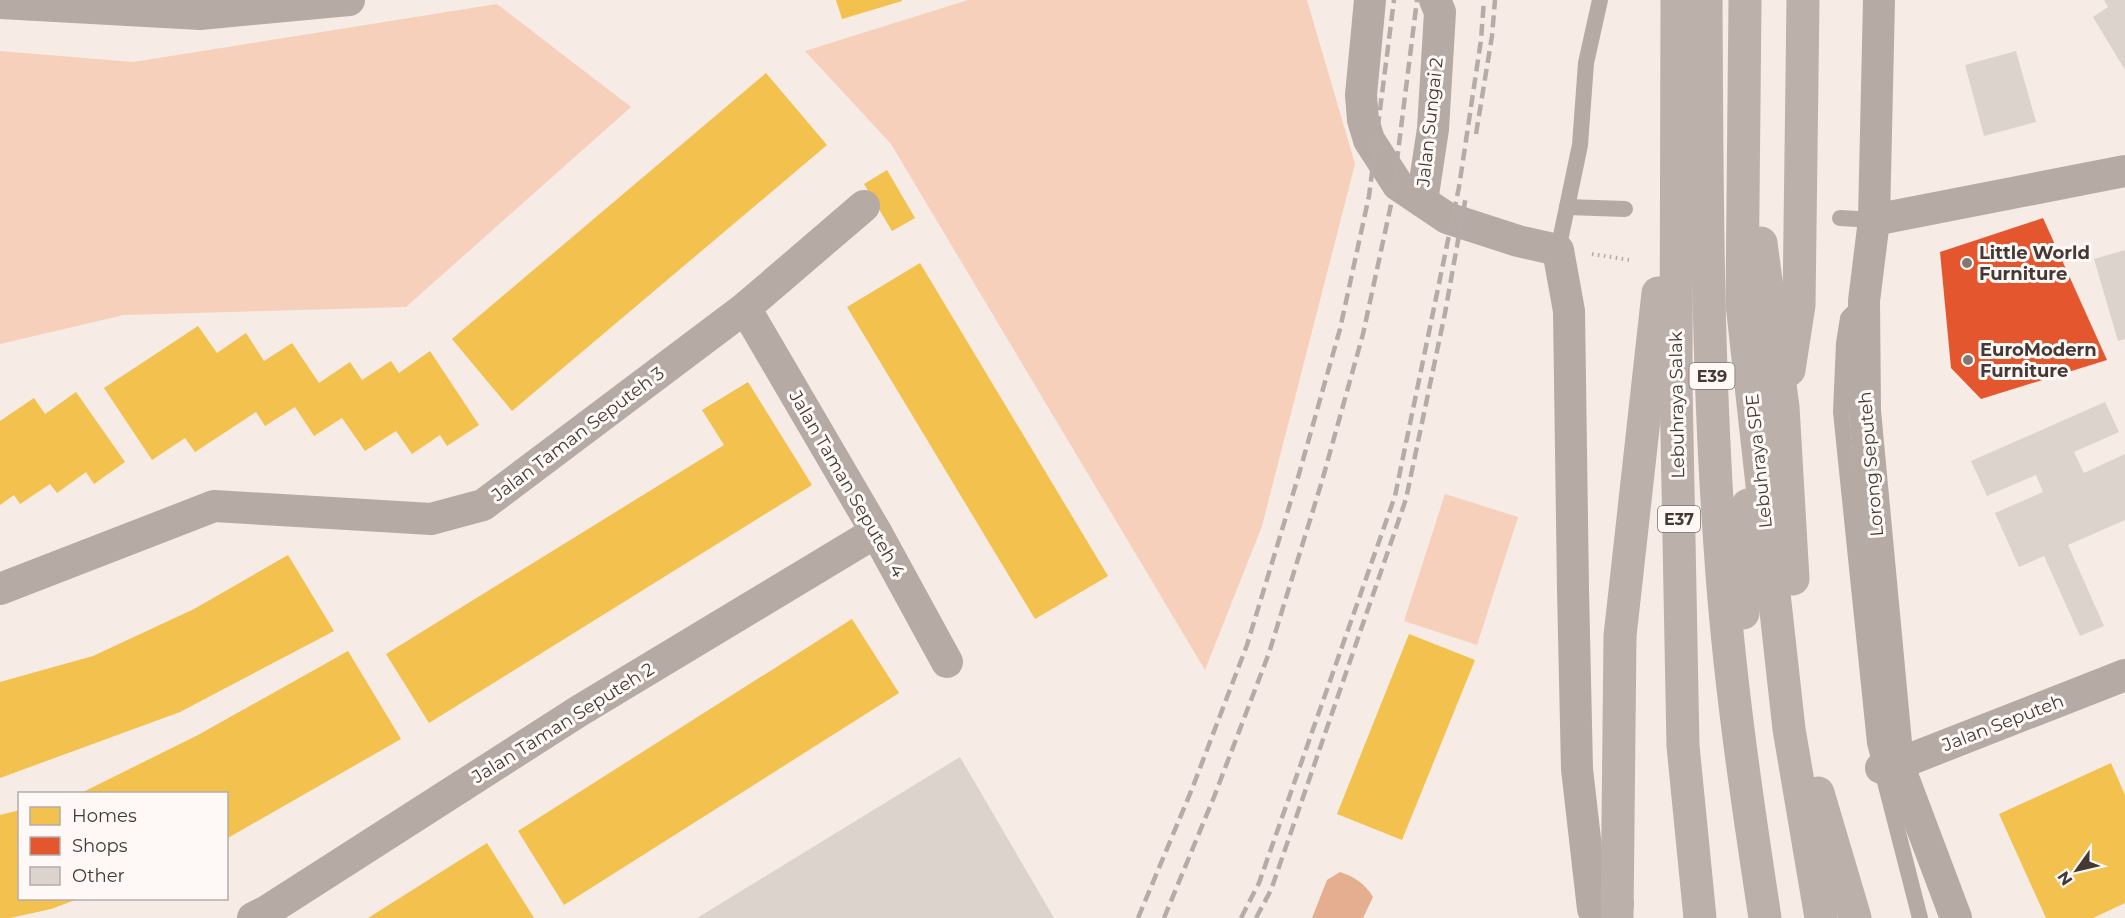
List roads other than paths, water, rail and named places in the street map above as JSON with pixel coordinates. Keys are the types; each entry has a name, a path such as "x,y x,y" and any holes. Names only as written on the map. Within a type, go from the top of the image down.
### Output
{"highway":[{"name":"Lebuhraya Salak","path":"1677,0 1676,384 1683,746 1700,918"},
{"name":"E39","path":"1706,0 1708,293 1720,547 1740,751 1765,918"},
{"name":"Lebuhraya SPE","path":"1745,0 1742,304 1789,729 1822,918"},
{"path":"1748,918 1745,886 1743,610 1761,243 1768,0"},
{"path":"1783,408 1799,305 1803,0"},
{"path":"1617,911 1620,636 1675,118"},
{"path":"1761,243 1783,408 1803,742 1812,858 1822,918"},
{"path":"1803,742 1855,918"}],"street":[{"path":"0,3 61,3 200,14 348,0"},
{"name":"Jalan Sungai 2","path":"1370,0 1361,96 1363,120 1369,140 1398,185 1422,201 1432,129 1440,12 1435,0"},
{"name":"Lorong Seputeh","path":"1879,0 1874,220 1864,301 1865,411 1890,766 1953,908"},
{"path":"1874,220 2125,171"},
{"path":"1422,201 1448,218 1518,241 1558,250 1569,311 1577,769 1593,909 1617,911"},
{"name":"Jalan Taman Seputeh 3","path":"0,589 214,506 431,519 483,506 745,308 864,206"},
{"name":"Jalan Taman Seputeh 4","path":"745,308 876,532 947,662"},
{"name":"Jalan Taman Seputeh 2","path":"253,918 579,711 876,532"},
{"name":"Jalan Seputeh","path":"1890,766 2125,675"}],"lane":[{"path":"1558,250 1580,145 1586,63 1600,0"},
{"path":"1567,207 1625,209"},
{"path":"1840,218 1874,220"},
{"path":"1890,766 1920,918"},
{"path":"1920,918 1925,905 1937,898 1953,908"}],"railway":[{"path":"1138,918 1192,789 1247,645 1340,329 1369,196 1394,0"},
{"path":"1164,918 1214,797 1269,653 1322,481 1363,334 1392,200 1417,0"},
{"path":"1241,918 1259,883 1395,496 1459,187 1481,40 1484,0"},
{"path":"1476,134 1492,36 1495,0"},
{"path":"1256,918 1271,890 1406,499 1445,313 1466,196"}],"place":[{"name":"Little World Furniture","path":"1967,263"},
{"name":"EuroModern Furniture","path":"1968,360"}]}
